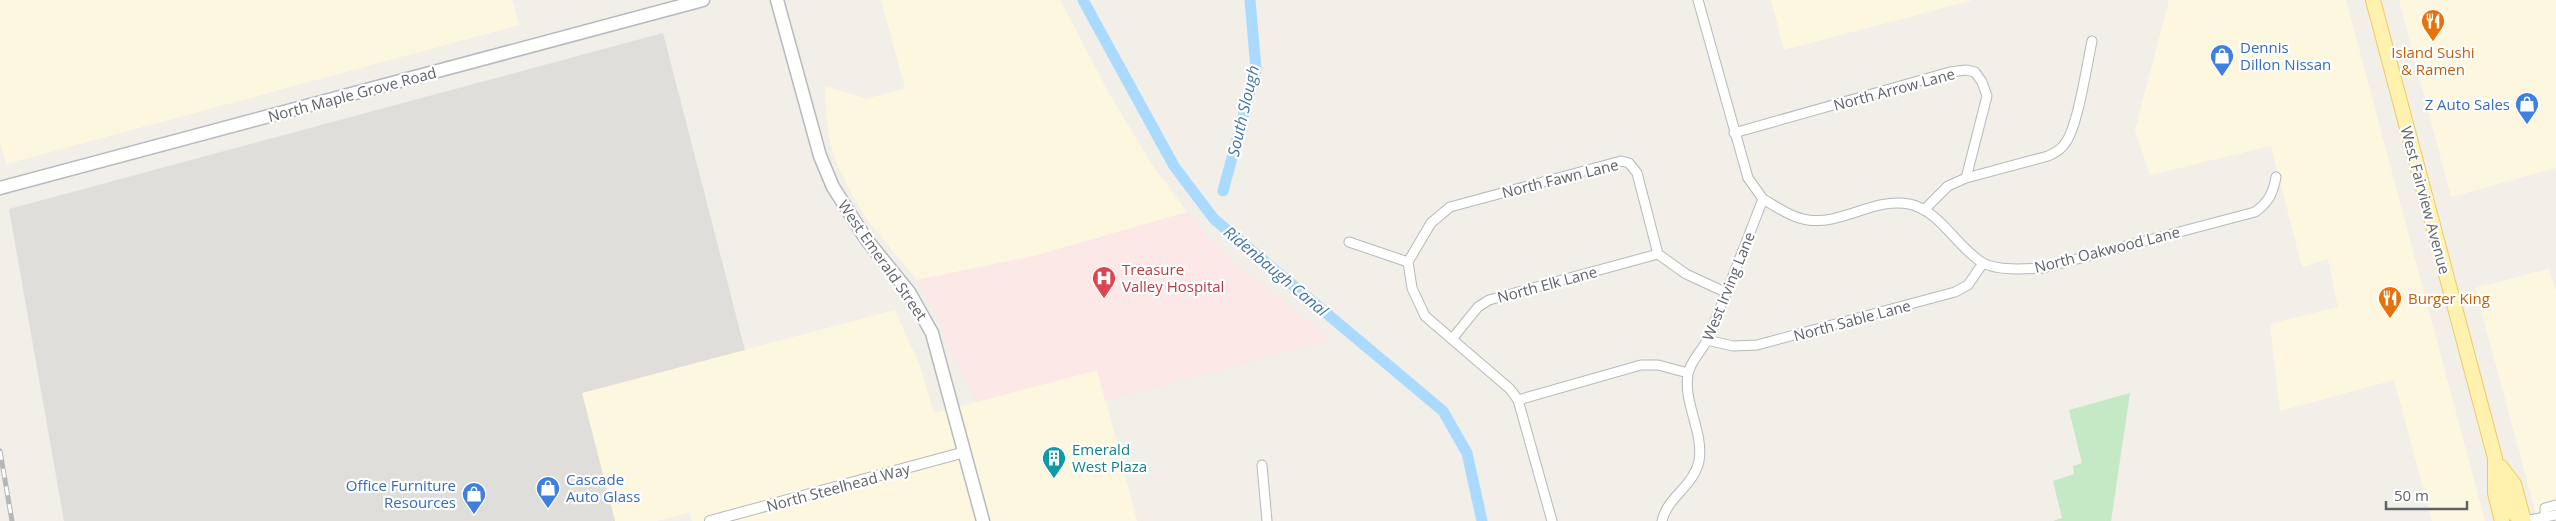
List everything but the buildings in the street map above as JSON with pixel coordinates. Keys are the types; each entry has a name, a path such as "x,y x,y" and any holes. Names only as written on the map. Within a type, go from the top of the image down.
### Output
{"main road":[{"name":"North Maple Grove Road","path":"0,188 703,0"},
{"name":"West Emerald Street","path":"778,0 820,156 830,179 848,213 866,239 909,292 932,334 983,521"},
{"name":"West Fairview Avenue","path":"2373,0 2495,458 2495,493 2502,521"},
{"name":"West Fairview Avenue","path":"2495,458 2514,484 2524,521"}],"street":[{"path":"1698,0 1748,178 1763,199 1796,217 1809,221 1824,220 1891,203 1909,204 1925,209 1983,263"},
{"path":"1925,209 1948,186 1966,178 2058,152 2067,142 2072,126 2092,41"},
{"name":"North Arrow Lane","path":"1734,133 1950,72 1966,70 1975,72 1982,82 1987,96 1966,178"},
{"name":"North Fawn Lane","path":"1408,262 1431,223 1450,207 1622,161 1629,163 1637,173 1658,254"},
{"name":"North Oakwood Lane","path":"1983,263 2016,270 2043,268 2255,212 2266,204 2273,190 2276,177"},
{"name":"West Irving Lane","path":"1688,373 1707,340 1763,199"},
{"path":"1349,242 1408,262 1412,288 1425,316 1510,389 1518,400 1552,521"},
{"path":"1658,254 1686,274 1726,292"},
{"name":"North Elk Lane","path":"1452,339 1478,307 1489,300 1658,254"},
{"name":"North Sable Lane","path":"1707,340 1733,346 1757,345 1955,292 1968,284 1983,263"},
{"path":"1518,400 1641,365 1658,365 1688,373 1688,385 1698,436 1699,460 1694,477 1665,508 1662,521"},
{"name":"North Steelhead Way","path":"710,521 965,452"},
{"path":"1262,465 1267,521"},
{"path":"2545,516 2546,508 2556,505"},
{"path":"2524,521 2556,515"}],"shaded area":[{"path":"0,0 512,0 519,25 6,164 0,142"},
{"path":"881,0 1060,0 1110,95 1153,166 1187,212 1034,256 917,280 869,222 853,196 837,164 830,142 826,112 825,86 866,99 905,88"},
{"path":"1771,0 1973,0 1784,50"},
{"path":"2169,0 2346,0 2485,521 2432,521 2394,380 2280,411 2270,324 2338,307 2328,259 2302,267 2271,146 2150,175 2135,130"},
{"path":"2399,0 2556,0 2556,168 2451,197"},
{"path":"663,33 745,350 582,393 615,521 64,521 9,209"},
{"name":"Treasure Valley Hospital","path":"1187,212 1209,239 1236,264 1332,340 1105,401 1097,370 976,402 949,346 938,317 917,280 1034,256"},
{"path":"2548,269 2556,291 2556,521 2538,521 2475,288"},
{"path":"895,310 920,366 934,413 1098,370 1137,521 692,521 689,512 657,521 615,521 582,393"}],"green space":[{"path":"2130,393 2111,521 2053,521 2062,518 2053,481 2074,474 2073,466 2082,463 2069,410"}],"waterway":[{"name":"Ridenbaugh Canal","path":"1083,0 1174,166 1214,219 1443,411 1467,453 1482,521"},
{"name":"South Slough","path":"1223,191 1256,69 1250,0"}],"railway":[{"path":"0,451 12,521"}],"place":[{"name":"Island Sushi & Ramen","path":"2433,42"},
{"name":"Dennis Dillon Nissan","path":"2222,77"},
{"name":"Z Auto Sales","path":"2527,125"},
{"name":"Treasure Valley Hospital","path":"1104,299"},
{"name":"Burger King","path":"2390,319"},
{"name":"Emerald West Plaza","path":"1054,479"},
{"name":"Cascade Auto Glass","path":"548,509"},
{"name":"Office Furniture Resources","path":"474,515"}]}
